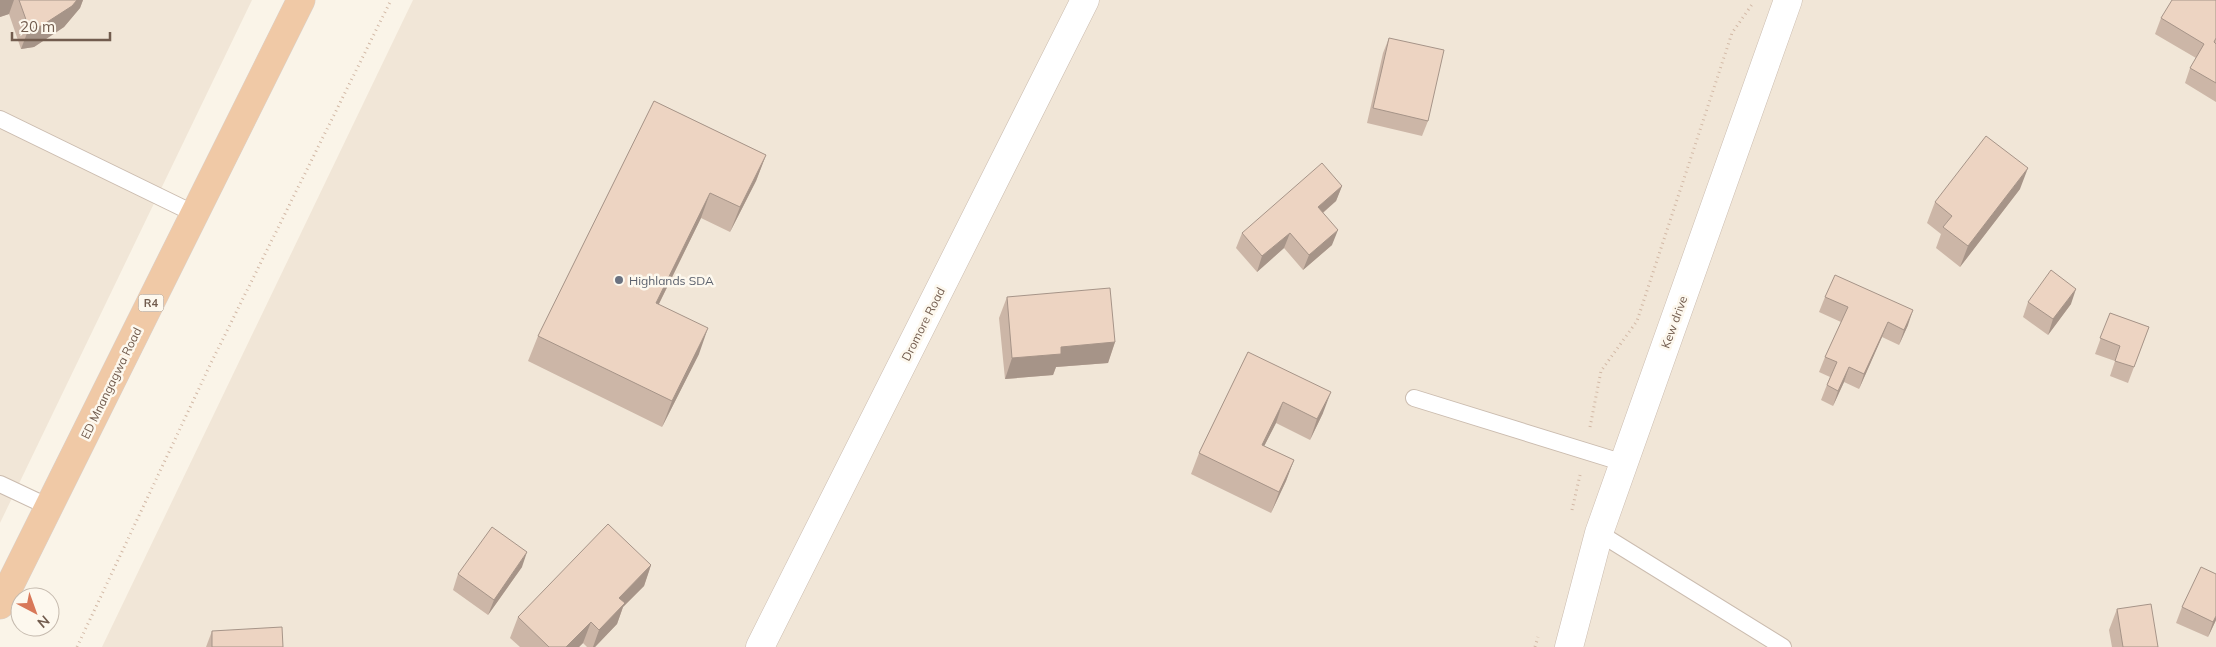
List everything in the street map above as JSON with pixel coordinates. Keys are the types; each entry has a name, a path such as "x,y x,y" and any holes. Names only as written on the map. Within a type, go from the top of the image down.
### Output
{"highway":[{"name":"ED Mnangagwa Road","path":"0,605 300,0"}],"street":[{"name":"Dromore Road","path":"760,647 1085,0"},
{"name":"Kew drive","path":"1569,647 1599,533 1788,0"}],"lane":[{"path":"0,119 195,214"},
{"path":"1414,398 1624,463"},
{"path":"0,484 49,507"},
{"path":"1599,533 1783,647"}],"path":[{"path":"78,647 211,363 391,0"},
{"path":"1571,515 1601,371 1637,321 1732,33 1755,0"},
{"path":"1534,647 1540,628"}],"shaded area":[{"path":"0,0 252,0 0,523"},
{"path":"413,0 2216,0 2216,647 102,647"}],"building":[{"path":"19,0 77,0 72,6 41,26 29,28"},
{"path":"2172,0 2216,0 2216,38 2214,42 2216,44 2216,83 2190,68 2204,44 2161,18"},
{"path":"1389,38 1444,50 1428,121 1373,108"},
{"name":"Highlands SDA","path":"654,101 766,155 740,207 710,193 656,303 708,328 672,401 538,336"},
{"path":"1986,136 2028,168 1968,246 1943,227 1952,216 1935,202"},
{"path":"1322,163 1342,186 1318,207 1338,230 1309,255 1290,233 1262,256 1242,233"},
{"path":"2051,270 2076,289 2053,319 2028,302"},
{"path":"1835,275 1913,310 1904,330 1888,322 1864,374 1849,367 1838,391 1827,385 1837,362 1825,357 1848,307 1825,297"},
{"path":"1110,288 1115,342 1061,347 1061,354 1012,358 1007,297"},
{"path":"2110,313 2149,327 2134,367 2115,361 2120,346 2100,338"},
{"path":"1248,352 1331,392 1317,419 1283,402 1262,445 1294,460 1279,492 1199,453"},
{"path":"608,524 651,565 619,598 625,603 599,630 591,622 566,647 549,647 518,617"},
{"path":"492,527 527,552 494,600 458,574"},
{"path":"2201,567 2216,574 2216,616 2213,622 2182,607"},
{"path":"2151,604 2158,647 2123,647 2117,609"},
{"path":"282,627 283,647 212,647 212,631"}],"place":[{"name":"Highlands SDA","path":"619,280"}]}
